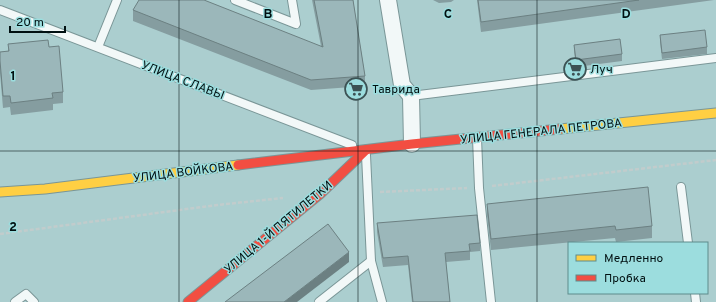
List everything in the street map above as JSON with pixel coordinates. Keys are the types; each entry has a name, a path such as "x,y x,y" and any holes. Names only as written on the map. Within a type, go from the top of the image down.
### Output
{"main road":[{"name":"УЛИЦА ГЕНЕРАЛА ПЕТРОВА","path":"366,150 716,113"},
{"name":"УЛИЦА ВОЙКОВА","path":"0,192 45,189 366,150"},
{"name":"УЛИЦА 1-Й ПЯТИЛЕТКИ","path":"188,302 320,194 366,150"}],"street":[{"path":"388,0 402,85 410,96 412,144"}],"lane":[{"path":"98,47 117,0"},
{"path":"235,0 296,24 292,0"},
{"name":"УЛИЦА СЛАВЫ","path":"0,10 366,150"},
{"path":"410,96 716,58"},
{"path":"477,138 479,188 491,302"},
{"path":"366,150 371,261 382,302"},
{"path":"681,187 688,242"},
{"path":"319,302 371,261"},
{"path":"15,302 26,294 34,302"}],"building":[{"path":"139,0 204,0 323,47 314,0 353,0 365,76 311,80 133,10"},
{"path":"478,0 639,0 481,22"},
{"path":"705,30 707,47 662,53 660,35"},
{"path":"620,39 622,54 576,60 574,45"},
{"path":"48,40 49,47 59,46 63,92 52,93 53,98 11,103 10,96 3,96 0,52 9,51 8,44"},
{"path":"648,187 652,226 616,230 615,226 491,239 487,204"},
{"path":"477,215 480,243 469,244 470,251 445,253 450,302 413,302 408,256 383,258 377,223"},
{"path":"328,224 349,252 284,302 225,302"}],"traffic: slow":[{"path":"560,129 716,113"},
{"path":"0,192 45,189 238,165"}],"traffic: jam":[{"path":"238,165 412,144 560,129"},
{"path":"188,302 320,194 366,150"}],"place":[{"name":"Луч","path":"575,69"},
{"name":"Таврида","path":"356,89"}]}
